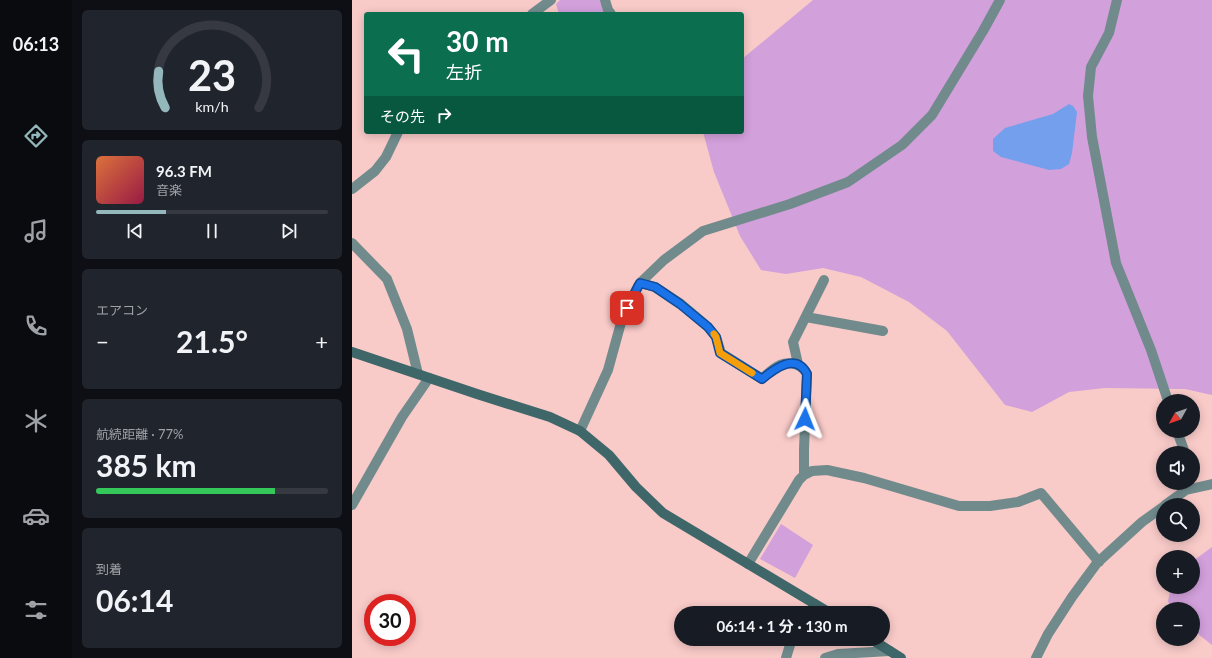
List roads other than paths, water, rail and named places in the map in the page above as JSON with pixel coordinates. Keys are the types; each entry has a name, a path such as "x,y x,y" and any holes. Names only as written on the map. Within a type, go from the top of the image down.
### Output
{"street":[{"path":"535,12 550,0"},
{"path":"605,0 610,12"},
{"path":"580,431 608,370 622,319 640,283 664,260 703,231 790,204 848,182 902,145 932,116 1000,0"},
{"path":"1117,0 1109,33 1091,67 1088,96 1092,136 1116,263 1151,350 1166,394"},
{"path":"352,189 375,171 386,157 397,134"},
{"path":"352,243 387,279 407,329 418,374"},
{"path":"798,364 793,342 824,280"},
{"path":"640,283 655,287 680,304 708,327 716,337 720,353 762,379 781,365 798,364 804,368 807,374 804,474 748,564"},
{"path":"806,317 883,331"},
{"path":"352,352 550,417 580,431 609,454 636,487 663,513 818,606"},
{"path":"352,505 402,417 429,378"},
{"path":"804,474 812,471 827,470 864,478 959,506 990,506 1018,502 1041,493 1099,562"},
{"path":"1200,485 1212,484"},
{"path":"1174,498 1183,490"},
{"path":"1036,658 1048,634 1072,597 1099,562 1142,522 1156,512"},
{"path":"786,658 790,646"},
{"path":"882,646 901,658"},
{"path":"825,658 838,654 890,651"}],"water":[{"path":"1069,104 1073,106 1077,112 1072,153 1069,164 1061,169 1049,170 1001,157 993,151 993,139 1005,128 1053,114"}]}
